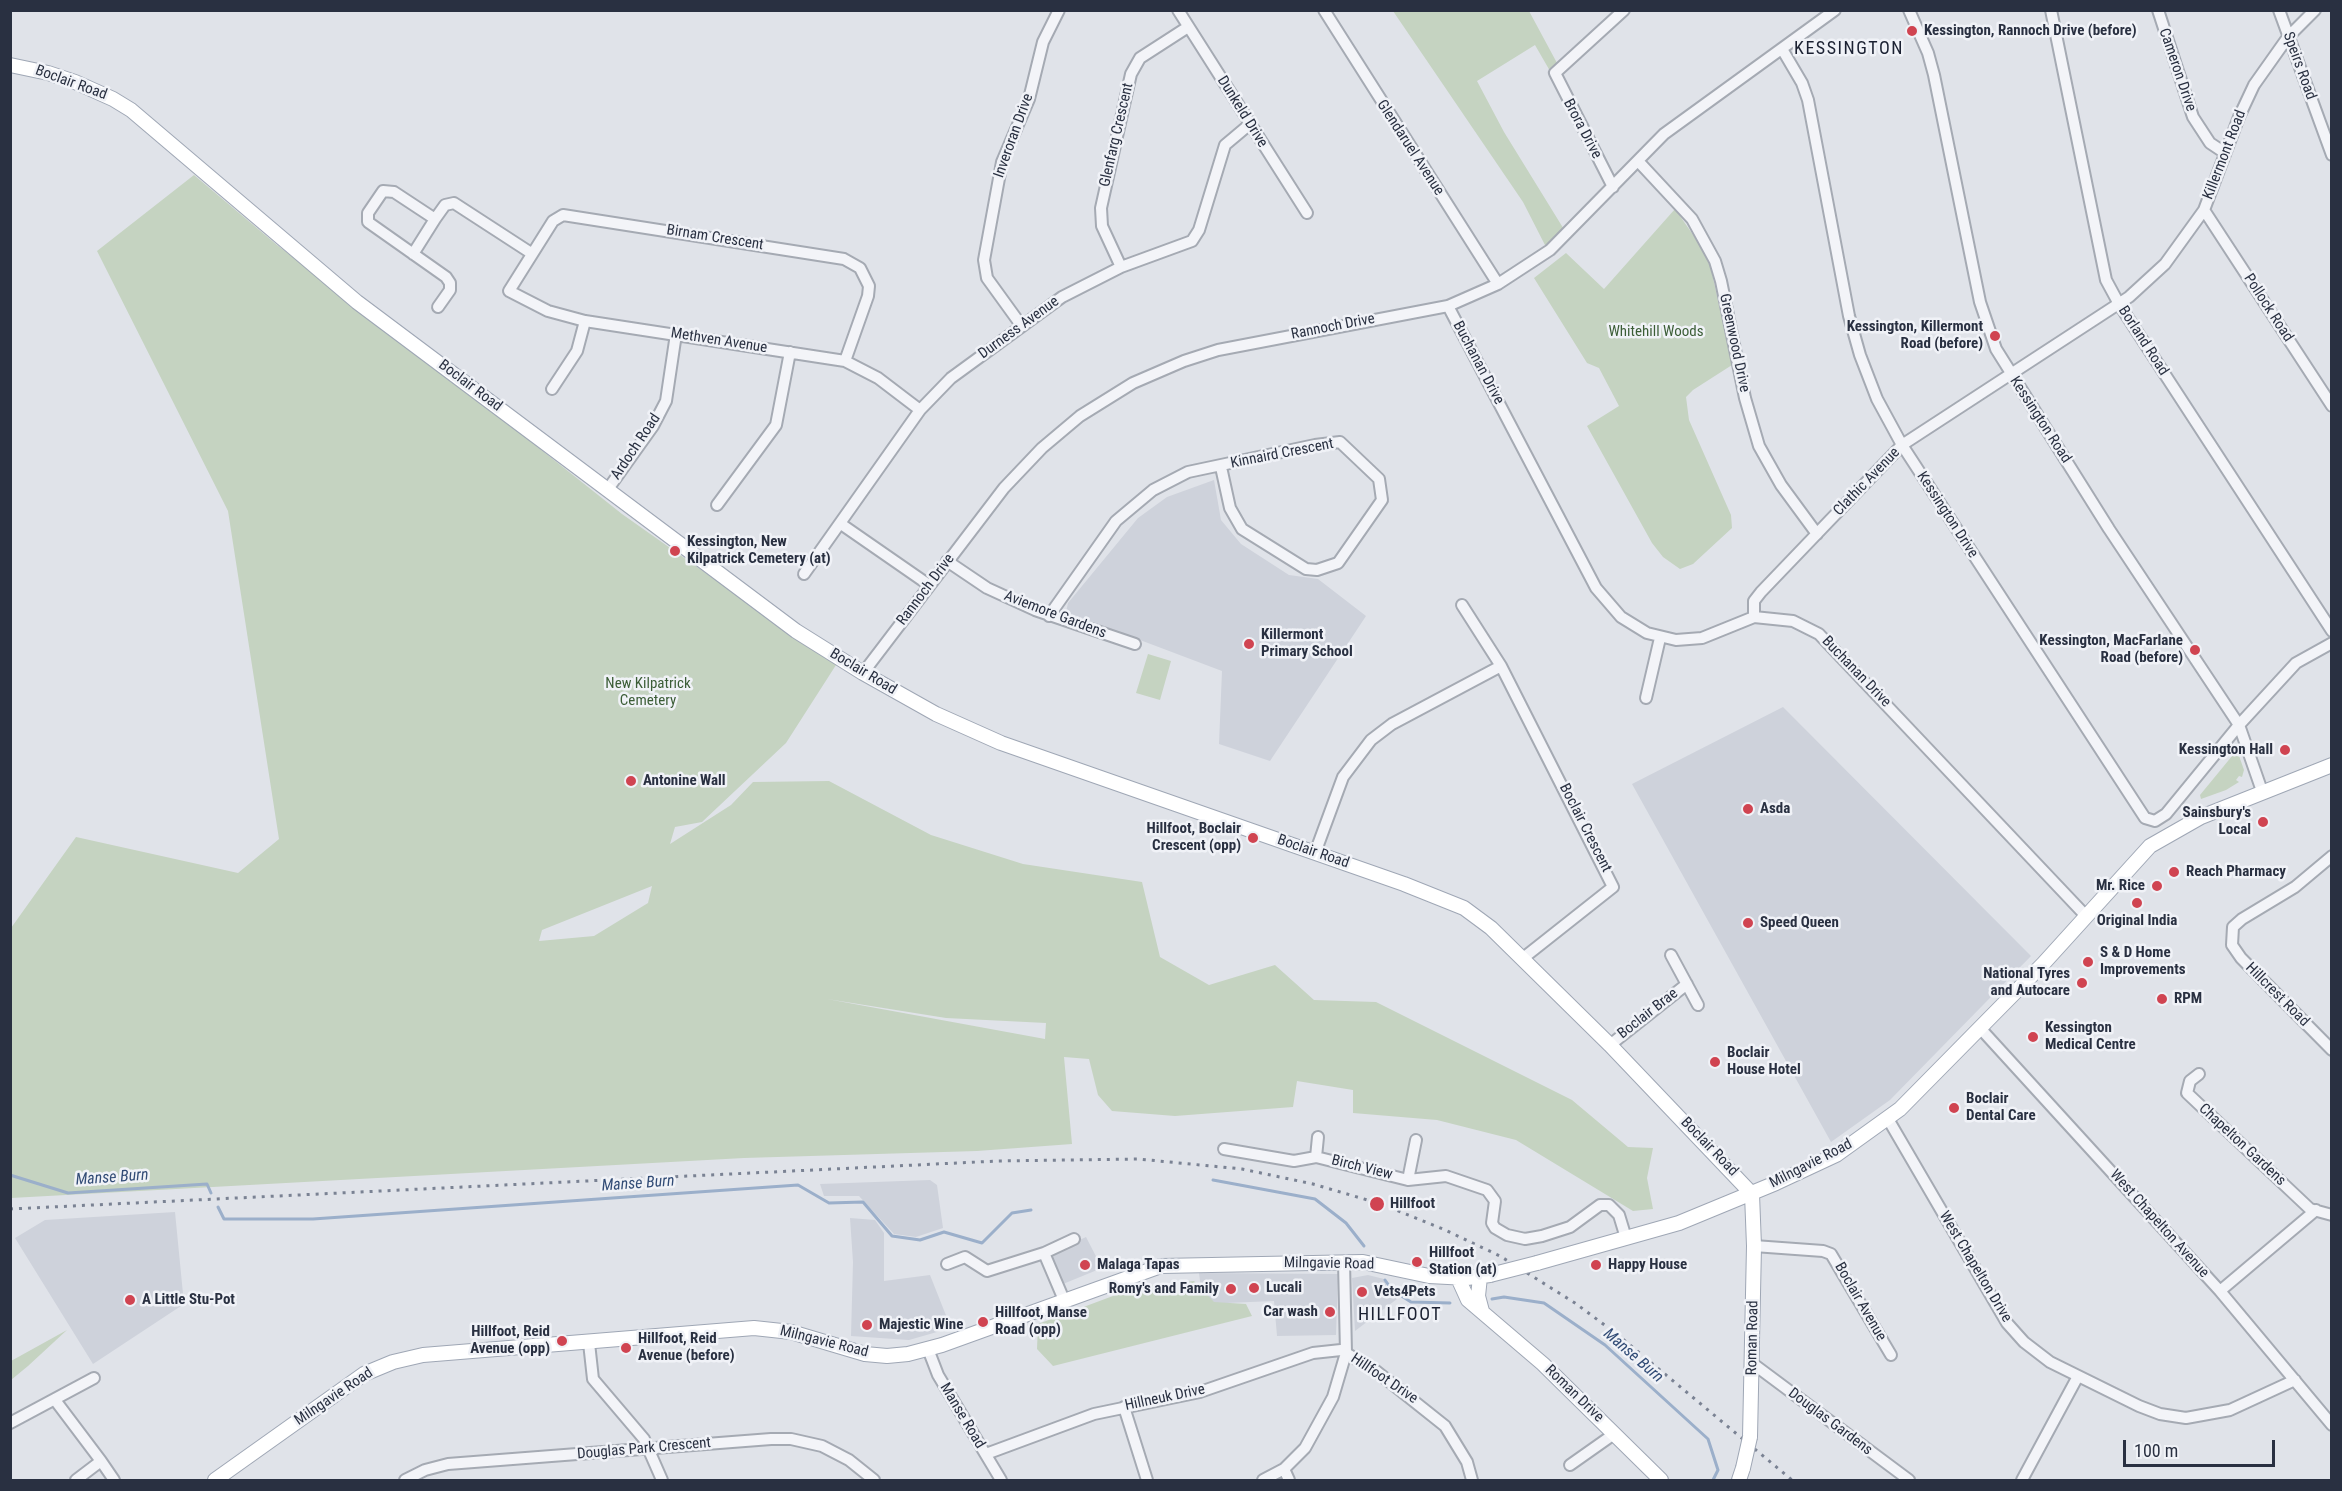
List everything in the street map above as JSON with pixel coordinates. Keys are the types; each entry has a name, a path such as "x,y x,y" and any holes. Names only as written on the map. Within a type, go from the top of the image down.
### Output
{"main road":[{"name":"Boclair Road","path":"10,65 75,82 114,99 131,110 357,302 796,631 863,673 936,714 1000,743 1315,853 1464,908 1483,922 1610,1045 1752,1194"},
{"name":"Milngavie Road","path":"215,1480 342,1388 378,1368 423,1355 754,1328 791,1332 865,1354 887,1356 928,1349 1161,1266 1375,1262 1429,1276 1458,1278 1485,1276 1679,1223 1752,1194 1836,1155 1888,1119 1980,1028 2150,846 2201,817 2331,765"},
{"name":"Roman Road","path":"1741,1474 1750,1437 1754,1245 1752,1194"},
{"path":"1482,1311 1478,1296 1485,1276"},
{"name":"Roman Drive","path":"1458,1278 1468,1300 1543,1364 1661,1480"}],"street":[{"name":"Inveroran Drive","path":"1021,325 987,278 984,260 1002,162 1029,99 1042,42 1059,10"},
{"name":"Dunkeld Drive","path":"1178,10 1307,213"},
{"name":"Glendaruel Avenue","path":"1324,10 1498,284"},
{"name":"Brora Drive","path":"1613,187 1555,76 1556,70 1624,10"},
{"name":"Rannoch Drive","path":"863,673 1004,488 1042,448 1080,416 1133,383 1184,361 1218,350 1448,306 1498,284 1550,250 1682,120 1835,10"},
{"name":"Kessington Road","path":"1909,10 1929,53 1985,324 2011,375 2239,725 2262,791"},
{"name":"Borland Road","path":"2051,10 2102,267 2119,304 2331,631"},
{"name":"Cameron Drive","path":"2158,10 2193,117 2210,143 2225,153"},
{"name":"Speirs Road","path":"2279,10 2331,155"},
{"name":"Killermont Road","path":"2011,375 2119,304 2165,264 2204,210 2225,153 2254,86 2288,37 2315,10"},
{"name":"Glenfarg Crescent","path":"1121,267 1102,226 1101,208 1131,74 1140,58 1188,27"},
{"name":"Kessington Drive","path":"1782,49 1802,83 1808,100 1849,316 1860,356 1877,399 1902,446 2145,818 2155,821 2166,814 2239,725 2296,663 2331,644"},
{"name":"Durness Avenue","path":"804,574 920,410 951,378 1062,297 1121,267 1192,241 1199,230 1225,145 1250,124"},
{"name":"Greenwood Drive","path":"1638,161 1692,219 1715,261 1747,406 1759,446 1781,485 1817,534"},
{"path":"435,219 387,189 369,213 368,222 450,283 450,290 438,307"},
{"path":"413,254 445,205 454,203 531,253"},
{"name":"Pollock Road","path":"2204,210 2331,406"},
{"name":"Birnam Crescent","path":"508,291 553,221 570,215 853,262 865,275 868,296 845,361"},
{"name":"Methven Avenue","path":"508,291 548,311 585,321 845,361 878,378 920,410"},
{"name":"Buchanan Drive","path":"1448,306 1596,588 1621,618 1635,628 1660,638 1676,640 1702,638 1754,617 1793,621 1820,633 2086,916"},
{"path":"552,389 577,351 585,321"},
{"name":"Ardoch Road","path":"608,489 653,426 666,400 676,334"},
{"path":"717,505 776,425 790,352"},
{"name":"Clathic Avenue","path":"1754,617 1754,601 1902,446 2011,375"},
{"name":"Kinnaird Crescent","path":"1049,616 1106,533 1127,510 1171,480 1188,472 1221,467 1237,460 1340,442 1379,479 1382,500 1338,562 1328,568 1306,569 1242,529 1230,508 1221,467"},
{"path":"841,524 929,585"},
{"name":"Aviemore Gardens","path":"947,561 987,588 1049,616 1135,644"},
{"name":"Boclair Crescent","path":"1462,605 1502,666 1613,887 1522,959"},
{"path":"1646,698 1660,638"},
{"path":"1315,853 1343,777 1371,740 1392,724 1502,666"},
{"name":"Hillcrest Road","path":"2330,1047 2241,958 2232,945 2232,936 2234,927 2242,919 2295,887 2331,856"},
{"name":"Boclair Brae","path":"1671,954 1698,1005"},
{"name":"Boclair Brae","path":"1610,1045 1688,984"},
{"name":"West Chapelton Avenue","path":"1980,1028 2220,1291 2331,1425"},
{"name":"Chapelton Gardens","path":"2199,1074 2190,1082 2187,1093 2310,1209 2331,1215"},
{"name":"West Chapelton Drive","path":"1888,1119 2007,1323 2024,1342 2050,1362 2077,1378 2160,1414 2186,1418 2230,1410 2295,1380"},
{"name":"Birch View","path":"1316,1157 1318,1137"},
{"name":"Birch View","path":"1408,1180 1416,1140"},
{"name":"Birch View","path":"1224,1149 1294,1161 1316,1157 1408,1180 1446,1176 1487,1190 1495,1201 1492,1223 1495,1228 1507,1235 1525,1239 1570,1227 1600,1205 1609,1205 1619,1215 1626,1238"},
{"path":"2220,1291 2316,1210"},
{"path":"946,1264 965,1257 987,1271 1044,1253 1074,1239"},
{"name":"Boclair Avenue","path":"1754,1245 1823,1251 1831,1254 1891,1355"},
{"path":"1044,1253 1064,1300"},
{"name":"Hillfoot Drive","path":"1344,1262 1346,1353 1376,1371 1445,1426 1467,1462 1472,1480"},
{"path":"589,1343 593,1379 650,1448 662,1480"},
{"name":"Manse Road","path":"928,1349 938,1375 986,1454 999,1480"},
{"name":"Hillneuk Drive","path":"986,1454 1094,1414 1200,1392 1313,1353 1341,1350 1346,1353"},
{"path":"1263,1480 1284,1469 1305,1448 1322,1421 1338,1382 1346,1353"},
{"name":"Douglas Gardens","path":"1752,1363 1909,1480"},
{"path":"10,1423 94,1378"},
{"path":"2022,1480 2077,1378"},
{"path":"55,1400 114,1480"},
{"path":"1124,1407 1147,1480"},
{"path":"1570,1465 1614,1434"},
{"name":"Douglas Park Crescent","path":"405,1480 425,1470 448,1464 791,1439 834,1451 874,1480"},
{"path":"75,1480 101,1461"},
{"path":"1284,1469 1289,1480"}],"shaded area":[{"name":"Killermont Primary School","path":"1214,480 1221,520 1241,544 1289,575 1318,579 1366,616 1270,761 1219,744 1222,671 1066,612 1068,603 1138,518 1167,497"},
{"path":"1783,707 2031,956 1890,1100 1831,1142 1632,784"},
{"path":"930,1180 937,1185 943,1228 916,1237 894,1234 859,1196 824,1196 820,1184"},
{"path":"175,1212 184,1304 93,1364 15,1238 45,1220"},
{"path":"850,1218 875,1220 884,1233 884,1281 930,1275 951,1328 909,1340 851,1336 853,1262"},
{"path":"1086,1237 1102,1268 1063,1284 1048,1255"},
{"path":"1199,1273 1338,1274 1336,1335 1277,1336 1274,1301 1203,1304"},
{"path":"1368,1275 1384,1279 1388,1290 1397,1299 1355,1331 1352,1278"}],"green space":[{"path":"1393,11 1529,11 1557,63 1550,71 1535,45 1477,81 1504,132 1565,231 1546,247 1523,202"},
{"name":"New Kilpatrick Cemetery","path":"194,175 277,245 442,371 622,514 836,665 786,743 702,822 675,827 670,844 731,805 753,782 829,781 931,835 1023,864 1142,882 1160,957 1209,985 1275,965 1314,1000 1376,1002 1572,1100 1628,1147 1653,1148 1647,1178 1653,1209 1633,1211 1516,1140 1437,1120 1353,1113 1353,1090 1297,1081 1293,1107 1175,1116 1112,1111 1098,1095 1089,1059 1064,1057 1072,1144 977,1151 744,1158 11,1198 11,928 76,837 238,873 279,839 228,511 97,251","holes":["652,886 648,903 594,936 539,941 542,930","827,999 946,1018 1046,1023 1045,1039"]},
{"name":"Whitehill Woods","path":"1675,209 1703,249 1710,264 1732,365 1686,397 1689,420 1731,515 1732,528 1693,564 1680,569 1663,557 1652,543 1587,426 1619,406 1599,368 1587,363 1534,278 1566,253 1604,289"},
{"path":"1148,654 1171,661 1160,700 1136,693"},
{"path":"2237,750 2244,770 2242,777 2239,776 2236,780 2239,782 2226,790 2201,799 2200,795"},
{"path":"1194,1281 1214,1302 1246,1304 1252,1316 1053,1366 1037,1349 1038,1324 1137,1287"},
{"path":"67,1330 28,1366 11,1380 11,1361"}],"waterway":[{"name":"Manse Burn","path":"10,1175 68,1193 207,1184 211,1193"},
{"name":"Manse Burn","path":"1213,1180 1315,1199 1346,1223 1364,1246"},
{"name":"Manse Burn","path":"218,1207 224,1219 313,1219 798,1185 829,1203 863,1202 892,1236 920,1240 944,1232 982,1243 1012,1213 1031,1210"},
{"name":"Manse Burn","path":"1385,1280 1392,1290 1411,1302 1450,1303"},
{"name":"Manse Burn","path":"1492,1299 1504,1297 1544,1303 1605,1345 1708,1439 1718,1470 1713,1480"}],"railway":[{"path":"10,1209 998,1161 1138,1159 1242,1169 1313,1184 1381,1204 1443,1229 1500,1256 1575,1303 1618,1335 1792,1480"}],"place":[{"name":"Kessington, Rannoch Drive (before)","path":"1912,31"},
{"name":"Kessington, Killermont Road (before)","path":"1995,336"},
{"name":"Kessington, New Kilpatrick Cemetery (at)","path":"675,551"},
{"name":"Killermont Primary School","path":"1249,644"},
{"name":"Kessington, MacFarlane Road (before)","path":"2195,650"},
{"name":"Kessington Hall","path":"2285,750"},
{"name":"Antonine Wall","path":"631,781"},
{"name":"Asda","path":"1748,809"},
{"name":"Sainsbury's Local","path":"2263,822"},
{"name":"Hillfoot, Boclair Crescent (opp)","path":"1253,838"},
{"name":"Reach Pharmacy","path":"2174,872"},
{"name":"Mr. Rice","path":"2157,886"},
{"name":"Original India","path":"2137,903"},
{"name":"Speed Queen","path":"1748,923"},
{"name":"S & D Home Improvements","path":"2088,962"},
{"name":"National Tyres and Autocare","path":"2082,983"},
{"name":"RPM","path":"2162,999"},
{"name":"Kessington Medical Centre","path":"2033,1037"},
{"name":"Boclair House Hotel","path":"1715,1062"},
{"name":"Boclair Dental Care","path":"1954,1108"},
{"name":"Hillfoot","path":"1377,1204"},
{"name":"Hillfoot Station (at)","path":"1417,1262"},
{"name":"Malaga Tapas","path":"1085,1265"},
{"name":"Happy House","path":"1596,1265"},
{"name":"Lucali","path":"1254,1288"},
{"name":"Romy's and Family","path":"1231,1289"},
{"name":"Vets4Pets","path":"1362,1292"},
{"name":"A Little Stu-Pot","path":"130,1300"},
{"name":"Car wash","path":"1330,1312"},
{"name":"Hillfoot, Manse Road (opp)","path":"983,1322"},
{"name":"Majestic Wine","path":"867,1325"},
{"name":"Hillfoot, Reid Avenue (opp)","path":"562,1341"},
{"name":"Hillfoot, Reid Avenue (before)","path":"626,1348"}],"district":[{"name":"KESSINGTON","path":"1849,49"},
{"name":"HILLFOOT","path":"1400,1315"}]}
